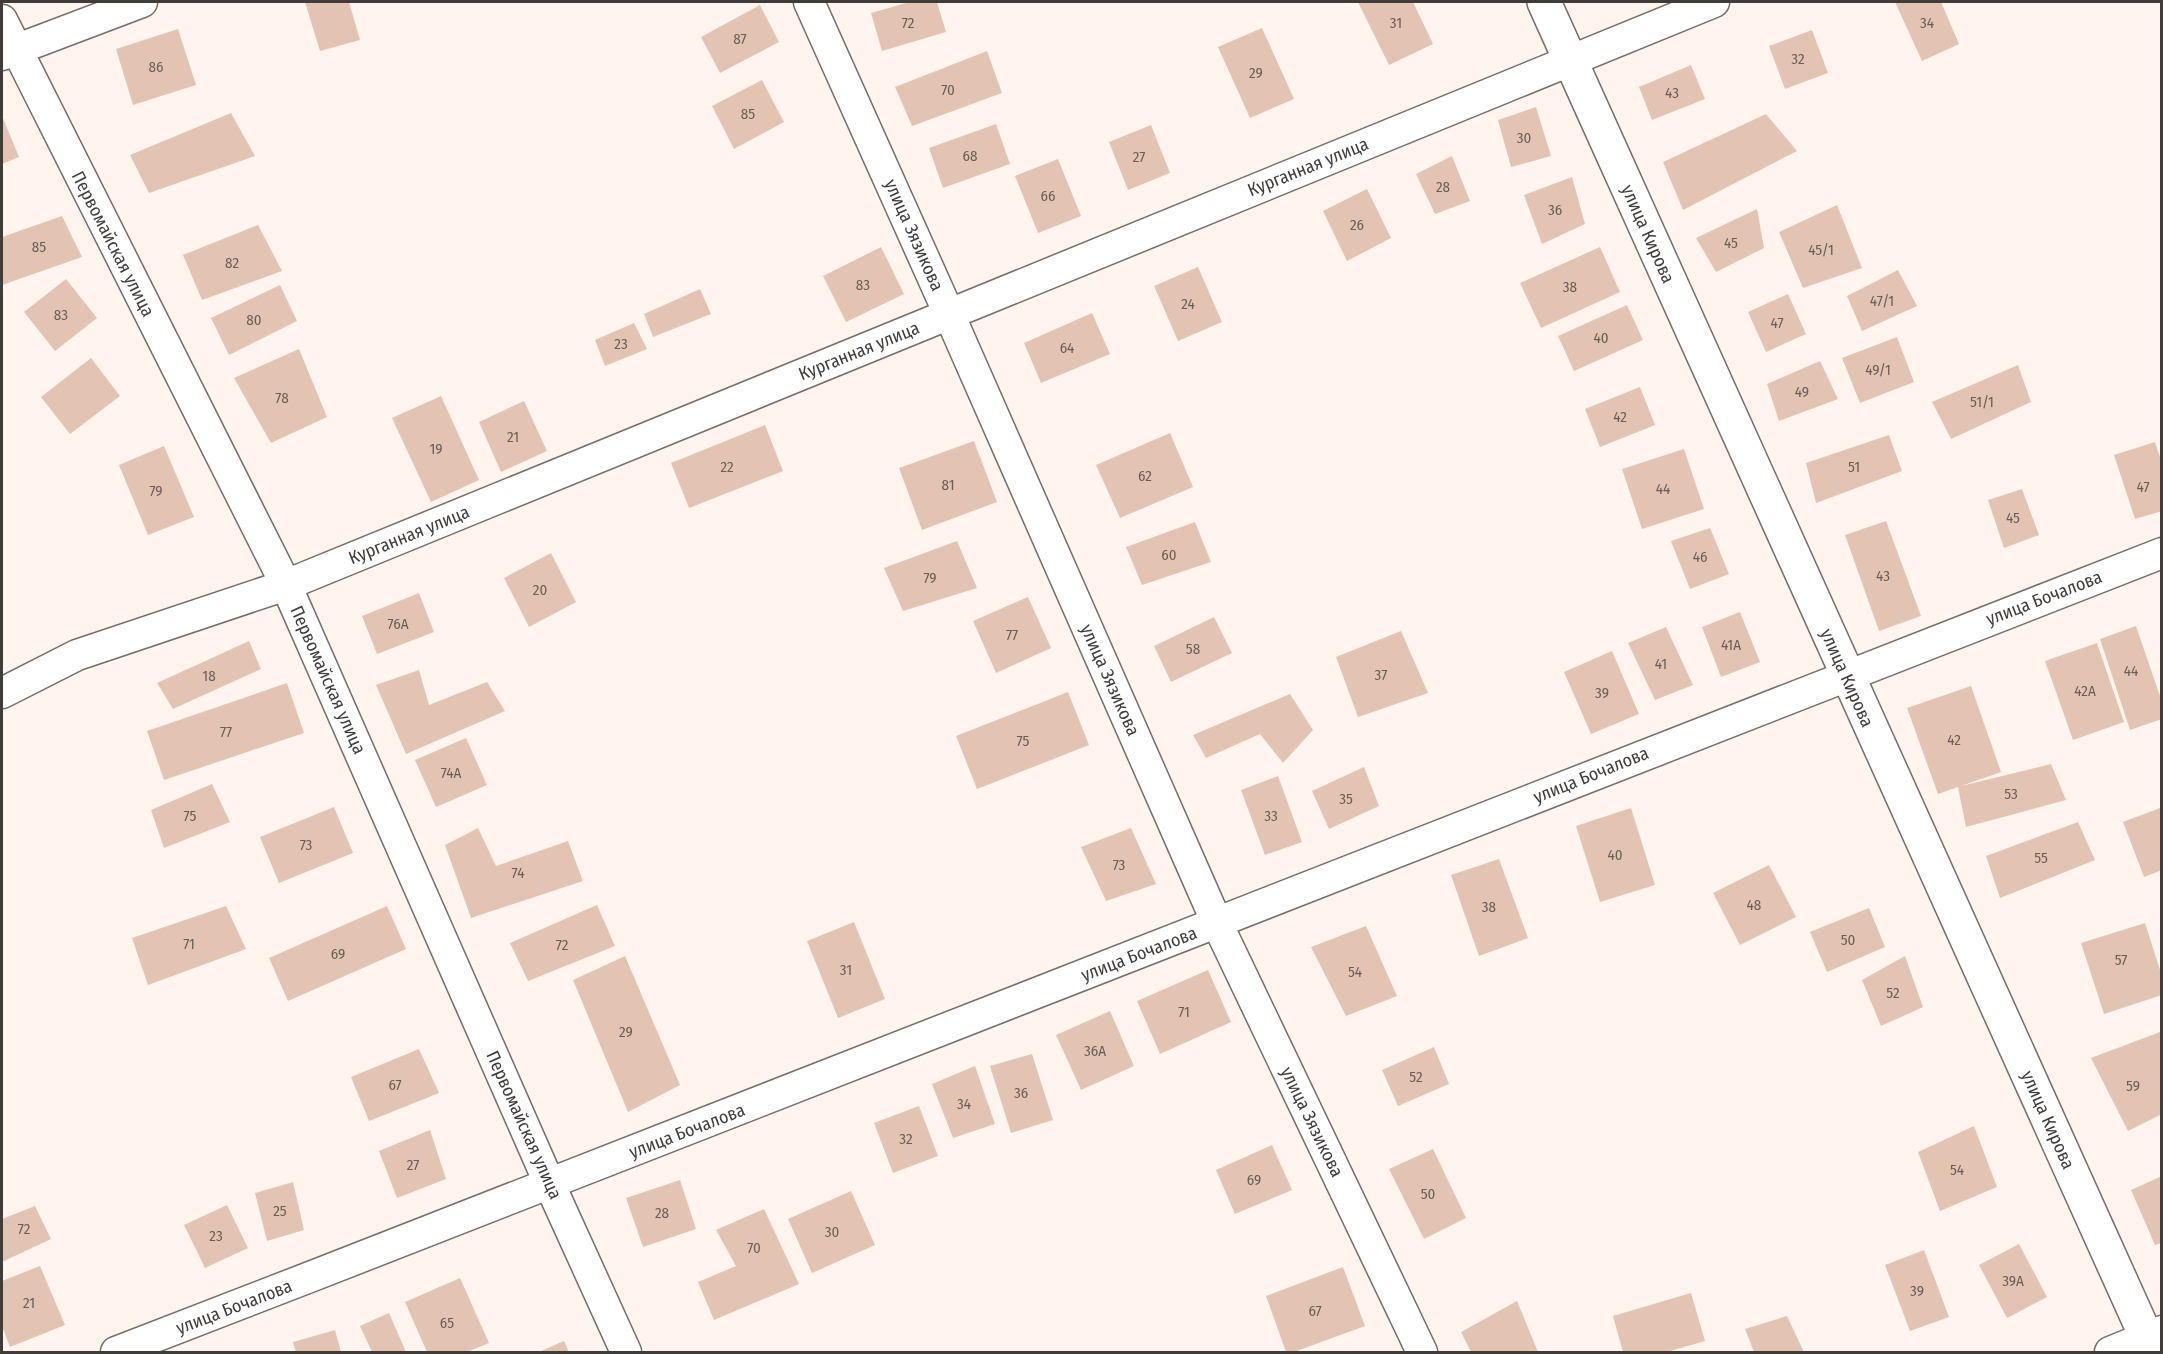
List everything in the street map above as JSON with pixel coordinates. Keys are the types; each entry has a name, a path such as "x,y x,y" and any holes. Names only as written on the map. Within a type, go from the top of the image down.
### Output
{"street":[{"path":"8,52 142,2"},
{"name":"улица Зязикова","path":"809,2 950,314 1217,923 1422,1353"},
{"name":"улица Кирова","path":"1544,2 1846,674 2154,1340"},
{"name":"Курганная улица","path":"2,693 77,655 286,585 1714,2"},
{"name":"Первомайская улица","path":"2,21 8,52 286,585 626,1353"},
{"name":"улица Бочалова","path":"116,1353 550,1185 1846,674 2162,553"},
{"path":"2110,1353 2154,1340"}],"building":[{"path":"305,2 349,2 360,40 320,51"},
{"path":"910,2 937,2 946,32 882,51 871,13"},
{"path":"1358,2 1413,2 1433,44 1389,65"},
{"path":"1895,2 1941,2 1959,44 1922,61"},
{"path":"760,5 779,42 720,73 701,37"},
{"path":"1262,28 1294,99 1250,118 1218,47"},
{"path":"178,29 196,85 133,105 116,49"},
{"path":"1812,30 1828,73 1785,89 1769,46"},
{"path":"987,51 1002,93 912,126 895,87"},
{"path":"1691,65 1705,99 1652,120 1639,87"},
{"path":"762,80 784,122 734,149 712,106"},
{"path":"1536,107 1551,156 1511,167 1498,120"},
{"path":"231,113 255,156 149,193 130,155"},
{"path":"1766,114 1797,151 1683,210 1663,162"},
{"path":"2,116 19,157 2,164"},
{"path":"996,124 1010,164 943,188 929,148"},
{"path":"1151,125 1170,173 1128,190 1109,142"},
{"path":"1452,156 1470,201 1435,214 1416,174"},
{"path":"1058,159 1081,216 1038,233 1015,176"},
{"path":"1572,177 1585,224 1542,244 1524,195"},
{"path":"1367,189 1391,238 1347,261 1323,211"},
{"path":"1837,205 1862,268 1803,288 1779,232"},
{"path":"1757,209 1764,248 1716,272 1696,238"},
{"path":"62,216 82,257 2,285 2,237"},
{"path":"258,225 282,271 202,300 183,255"},
{"path":"881,247 904,294 846,322 823,276"},
{"path":"1600,247 1620,292 1541,328 1520,283"},
{"path":"1198,267 1222,322 1178,341 1154,286"},
{"path":"1898,270 1917,306 1862,331 1847,296"},
{"path":"66,279 97,318 55,351 24,312"},
{"path":"280,285 297,321 229,355 211,318"},
{"path":"700,289 711,314 653,337 644,314"},
{"path":"1788,294 1806,334 1766,352 1748,312"},
{"path":"1627,305 1643,340 1574,371 1558,336"},
{"path":"1092,313 1110,354 1041,383 1024,343"},
{"path":"634,323 647,349 605,366 595,340"},
{"path":"1897,337 1914,382 1860,403 1842,358"},
{"path":"299,349 327,417 271,443 234,378"},
{"path":"91,358 120,396 70,434 41,397"},
{"path":"1820,361 1838,399 1779,421 1767,384"},
{"path":"2018,365 2031,402 1951,439 1932,402"},
{"path":"1640,387 1655,425 1600,447 1585,409"},
{"path":"441,396 479,480 431,502 392,418"},
{"path":"524,401 547,451 501,472 479,422"},
{"path":"765,425 783,471 689,508 671,463"},
{"path":"1170,433 1193,487 1120,518 1096,465"},
{"path":"1889,435 1902,471 1816,503 1806,463"},
{"path":"974,441 997,502 922,530 899,468"},
{"path":"2155,442 2162,463 2162,511 2135,519 2114,455"},
{"path":"164,446 194,517 148,535 119,465"},
{"path":"1684,449 1704,509 1642,529 1622,469"},
{"path":"2022,489 2039,535 2004,548 1988,500"},
{"path":"1886,521 1921,616 1879,631 1845,535"},
{"path":"1195,522 1211,562 1142,585 1126,547"},
{"path":"1710,528 1729,574 1690,589 1671,541"},
{"path":"957,541 977,588 903,611 884,568"},
{"path":"551,553 576,602 529,627 504,578"},
{"path":"419,593 434,632 377,654 362,616"},
{"path":"1028,597 1051,648 996,673 973,621"},
{"path":"1740,612 1760,662 1721,677 1702,627"},
{"path":"1214,617 1232,653 1171,682 1154,646"},
{"path":"2136,626 2162,702 2162,719 2130,730 2100,639"},
{"path":"1666,627 1693,685 1655,700 1628,643"},
{"path":"1401,631 1428,693 1358,717 1336,657"},
{"path":"249,641 261,669 173,709 157,683"},
{"path":"2097,643 2124,722 2073,740 2045,661"},
{"path":"1612,651 1639,714 1591,734 1564,672"},
{"path":"419,670 429,705 487,682 505,711 406,754 376,685"},
{"path":"287,683 304,733 164,780 147,731"},
{"path":"1971,686 2001,772 1961,786 2051,764 2066,800 1966,827 1958,787 1938,794 1907,708"},
{"path":"1068,692 1089,745 977,789 956,736"},
{"path":"1290,694 1313,730 1283,763 1260,734 1206,758 1193,735"},
{"path":"466,738 487,785 436,807 415,760"},
{"path":"1364,767 1379,806 1329,829 1312,791"},
{"path":"1278,776 1302,842 1265,855 1241,790"},
{"path":"212,784 230,822 164,848 151,810"},
{"path":"334,807 353,853 279,883 260,837"},
{"path":"1631,808 1655,885 1600,902 1576,826"},
{"path":"2160,808 2162,870 2144,877 2123,822"},
{"path":"2078,822 2095,860 2000,898 1986,856"},
{"path":"478,828 496,866 568,841 583,881 471,918 445,845"},
{"path":"1131,828 1156,884 1106,901 1081,847"},
{"path":"1499,859 1528,938 1479,956 1451,875"},
{"path":"1769,865 1796,917 1740,945 1713,893"},
{"path":"597,905 615,946 528,981 510,943"},
{"path":"226,906 246,949 148,985 132,938"},
{"path":"387,906 406,949 288,1001 269,958"},
{"path":"1869,908 1885,947 1827,972 1810,932"},
{"path":"854,922 885,999 838,1018 807,941"},
{"path":"2145,923 2162,976 2162,995 2104,1014 2081,943"},
{"path":"1366,926 1397,996 1346,1016 1311,947"},
{"path":"625,956 680,1085 628,1112 573,980"},
{"path":"1905,956 1923,1007 1881,1026 1862,980"},
{"path":"1208,970 1231,1022 1160,1054 1137,1001"},
{"path":"1110,1011 1134,1066 1081,1090 1056,1035"},
{"path":"2160,1032 2162,1114 2128,1131 2091,1058"},
{"path":"1434,1047 1449,1084 1398,1106 1382,1070"},
{"path":"419,1049 439,1093 369,1121 351,1077"},
{"path":"1032,1054 1053,1120 1011,1133 990,1066"},
{"path":"975,1066 995,1124 953,1138 932,1084"},
{"path":"919,1106 938,1156 893,1173 874,1123"},
{"path":"1974,1126 1997,1187 1940,1211 1918,1152"},
{"path":"430,1130 446,1179 397,1198 379,1151"},
{"path":"1272,1145 1292,1190 1235,1214 1216,1170"},
{"path":"1433,1149 1466,1218 1424,1239 1389,1169"},
{"path":"2162,1176 2162,1243 2155,1245 2131,1190"},
{"path":"680,1180 696,1229 643,1247 626,1198"},
{"path":"293,1182 304,1230 267,1241 255,1193"},
{"path":"851,1191 875,1245 812,1273 788,1219"},
{"path":"227,1205 248,1248 205,1268 184,1225"},
{"path":"35,1206 51,1239 2,1262 2,1219"},
{"path":"764,1209 799,1284 714,1320 698,1282 736,1266 716,1230"},
{"path":"2019,1244 2047,1297 2007,1318 1979,1265"},
{"path":"1924,1250 1949,1317 1910,1331 1885,1265"},
{"path":"40,1266 65,1325 10,1347 2,1326 2,1281"},
{"path":"1343,1267 1365,1326 1294,1352 1286,1352 1266,1296"},
{"path":"460,1278 489,1343 467,1352 427,1352 405,1302"},
{"path":"1691,1293 1705,1341 1667,1352 1623,1352 1613,1316"},
{"path":"1517,1301 1538,1352 1471,1352 1461,1332"},
{"path":"389,1313 406,1352 372,1352 360,1326"},
{"path":"1787,1316 1804,1352 1754,1352 1745,1329"},
{"path":"335,1330 341,1352 296,1352 293,1342"},
{"path":"564,1341 569,1352 539,1352"}]}
